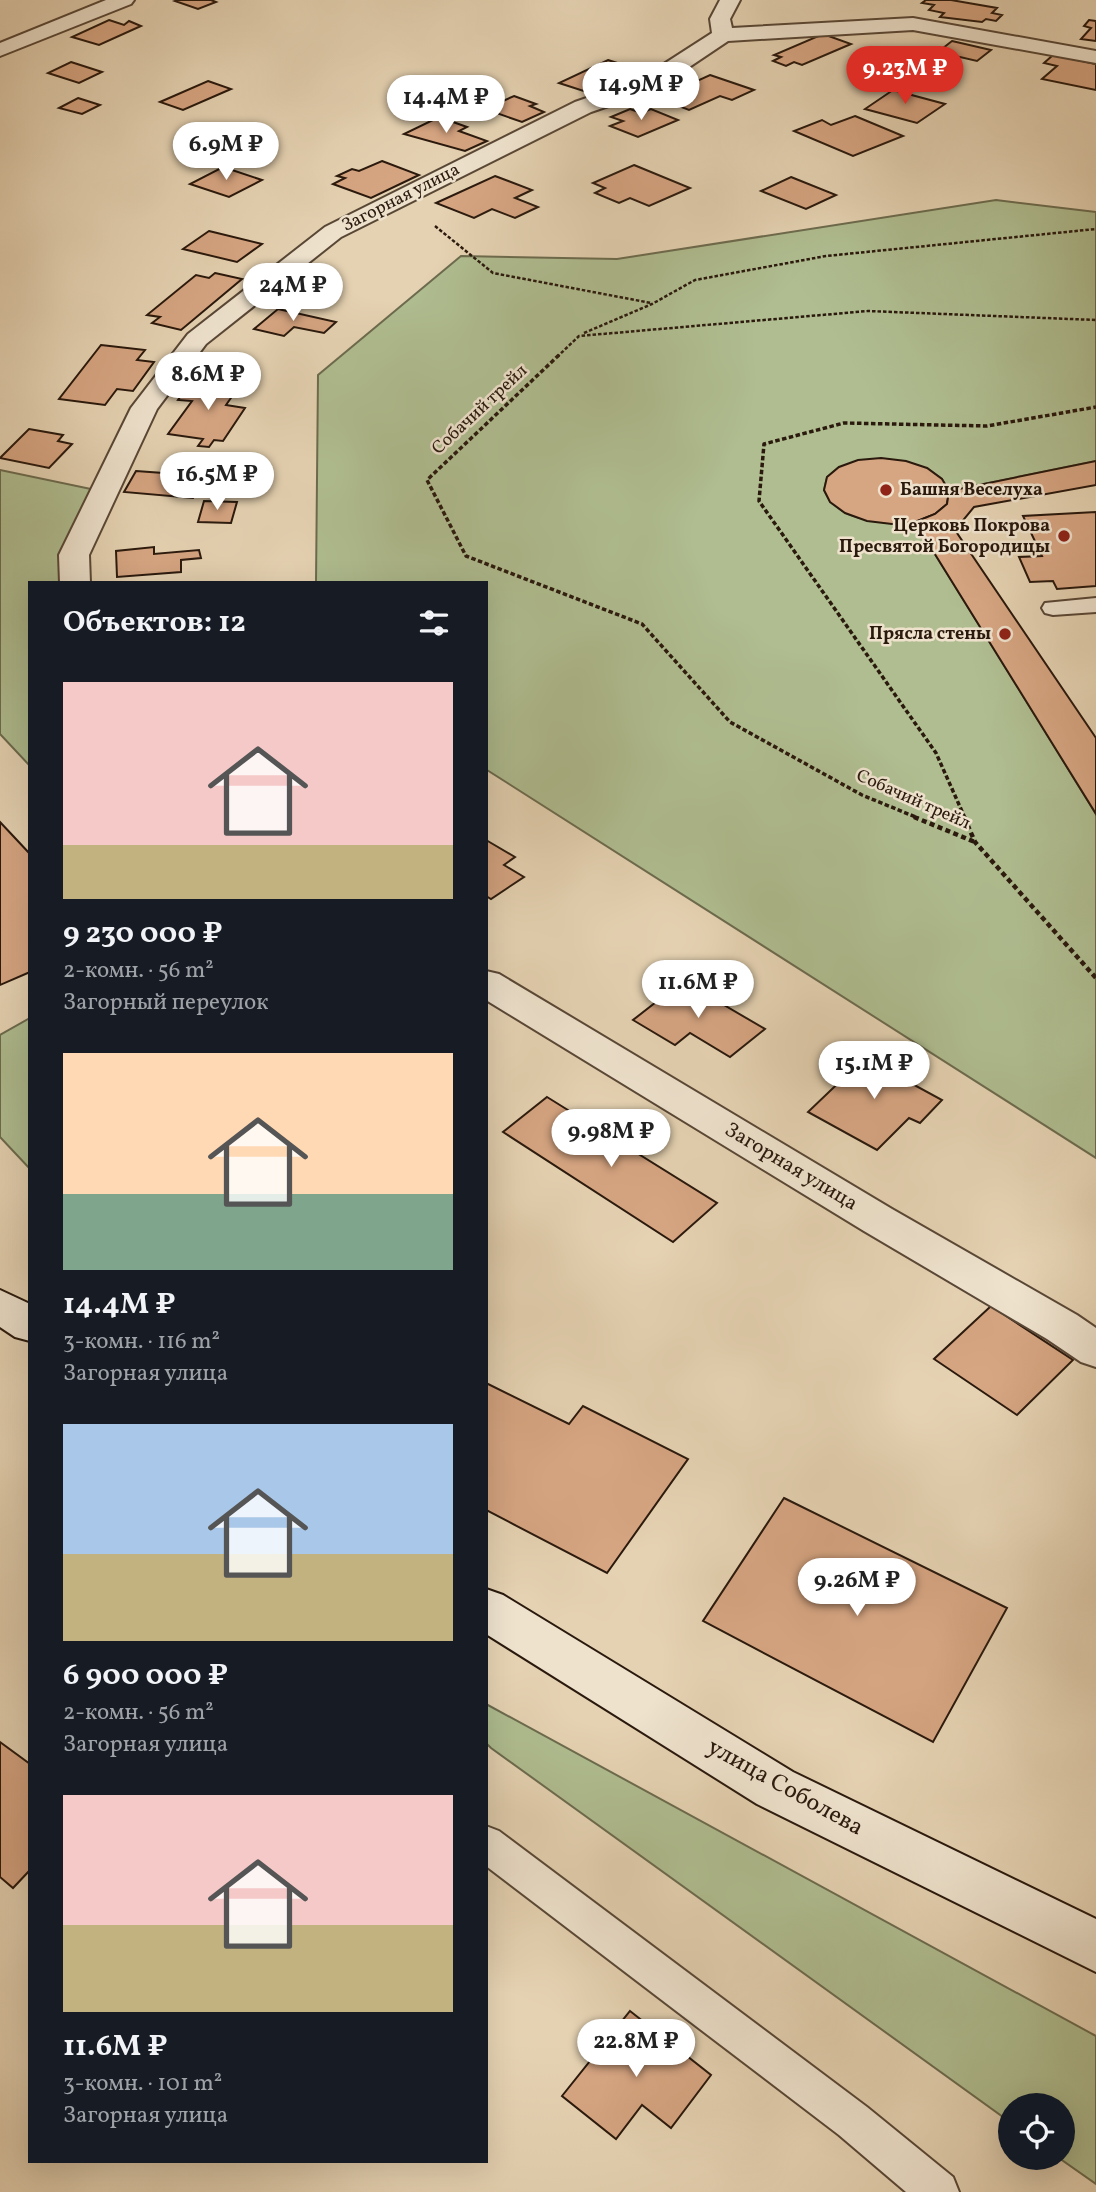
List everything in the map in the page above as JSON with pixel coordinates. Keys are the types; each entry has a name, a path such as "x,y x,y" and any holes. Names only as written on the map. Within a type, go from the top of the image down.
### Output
{"street":[{"path":"0,50 124,0"},
{"path":"730,0 720,19 723,34 913,24 1096,57"},
{"name":"Загорная улица","path":"75,581 74,555 144,408 197,339 334,232 583,107 647,85 723,34"},
{"name":"Загорная улица","path":"488,984 878,1220 1062,1327 1096,1350"},
{"path":"0,1306 28,1324"},
{"name":"улица Соболева","path":"488,1610 775,1788 1096,1946"}],"lane":[{"path":"1052,608 1096,605"},
{"path":"488,1845 853,2121 939,2192"}],"path":[{"path":"390,204 442,229 494,273 652,304"},
{"path":"579,336 652,304 695,280 826,256 1096,229"},
{"path":"579,336 868,312 1096,320"},
{"name":"Собачий трейл","path":"579,336 427,480 466,556 642,624 730,722 862,796 975,842"},
{"path":"1096,407 986,426 844,423 764,444 759,500 936,753 975,842 1096,978"}],"green space":[{"path":"996,200 1096,212 1096,461 949,491 942,479 927,468 839,467 827,477 824,490 840,510 851,515 875,521 915,522 1096,814 1096,1158 488,771 488,581 316,581 318,375 461,256 617,259"},
{"path":"0,470 91,489 68,581 28,581 28,764 0,734"},
{"path":"28,1019 28,1167 0,1137 0,1035"},
{"path":"488,1705 1096,2036 1096,2184 1075,2169 1075,2093 998,2093 998,2113 491,1748 488,1745"}],"building":[{"path":"926,0 951,0 997,8 992,13 1002,15 996,21 986,19 982,22 940,17 944,13 929,10 934,5 922,3"},
{"path":"175,1 216,2 198,9"},
{"path":"109,20 124,25 129,21 141,26 99,45 72,37"},
{"path":"1089,20 1096,21 1096,41 1081,39 1091,28 1084,26"},
{"path":"823,34 851,44 802,65 794,62 786,66 773,61 781,57 774,55"},
{"path":"952,41 991,50 977,61 938,52"},
{"path":"1053,55 1096,64 1096,90 1042,79 1057,66 1044,63"},
{"path":"608,60 645,72 596,95 559,83"},
{"path":"71,62 102,72 79,83 48,73"},
{"path":"710,75 754,90 732,100 720,96 689,110 658,98 671,93 662,90 687,79 695,82"},
{"path":"208,81 231,89 183,110 160,102"},
{"path":"893,90 945,104 917,123 865,109"},
{"path":"514,96 536,104 530,106 544,112 522,122 485,109"},
{"path":"78,98 100,105 82,114 59,108"},
{"path":"630,109 641,113 651,109 678,120 638,137 610,126 623,121 611,117"},
{"path":"855,116 903,136 853,156 794,131 822,120 831,125"},
{"path":"439,117 467,127 459,131 487,141 465,151 404,134"},
{"path":"382,161 419,175 371,198 333,184 345,178 337,176 352,169 359,171"},
{"path":"634,165 690,188 649,206 630,198 619,203 595,193 605,188 593,183"},
{"path":"223,167 262,180 229,197 190,184"},
{"path":"495,176 532,190 515,198 538,207 515,218 492,209 474,218 436,203"},
{"path":"791,177 836,195 806,209 761,191"},
{"path":"209,231 262,244 237,262 183,249"},
{"path":"215,273 242,279 181,330 152,323 160,317 147,315 196,275 209,278"},
{"path":"278,309 336,322 324,333 294,327 284,336 254,329"},
{"path":"101,345 145,350 137,360 154,362 133,391 117,389 105,405 59,399"},
{"path":"193,379 240,385 226,405 245,408 223,441 214,440 209,447 198,446 203,439 168,434 192,401 178,400"},
{"path":"29,429 63,435 58,441 72,444 49,468 0,458"},
{"name":"Башня Веселуха","path":"881,458 906,461 927,468 942,479 949,491 947,504 935,514 915,522 892,524 867,521 845,513 830,502 824,490 827,477 839,467 858,460"},
{"name":"Прясла стены","path":"1096,461 1096,485 974,507 955,530 1096,738 1096,814 915,522 935,514 947,504 949,491"},
{"path":"136,471 204,476 193,498 124,492"},
{"path":"204,501 237,502 231,523 198,522"},
{"name":"Церковь Покрова Пресвятой Богородицы","path":"1096,512 1096,586 1057,589 1053,581 1030,582 1019,557 1042,556 1023,516"},
{"path":"154,547 154,554 199,550 201,558 181,560 181,572 117,577 116,551"},
{"path":"0,822 28,852 28,973 0,985"},
{"path":"488,841 515,857 504,865 524,877 491,899 488,897"},
{"path":"683,981 765,1029 730,1057 690,1033 675,1045 633,1020"},
{"path":"876,1047 906,1062 894,1074 942,1100 920,1123 909,1118 877,1150 808,1112"},
{"path":"547,1097 717,1203 673,1242 503,1132"},
{"path":"991,1306 1073,1360 1017,1415 934,1359"},
{"path":"488,1384 569,1424 583,1406 688,1459 607,1573 488,1511"},
{"path":"784,1498 1007,1608 933,1742 703,1621"},
{"path":"0,1742 28,1763 28,1872 13,1888 0,1877"},
{"path":"630,2011 711,2075 671,2128 642,2105 616,2139 562,2096"}],"place":[{"name":"Башня Веселуха","path":"886,490"},
{"name":"Церковь Покрова Пресвятой Богородицы","path":"1064,536"},
{"name":"Прясла стены","path":"1005,634"}]}
